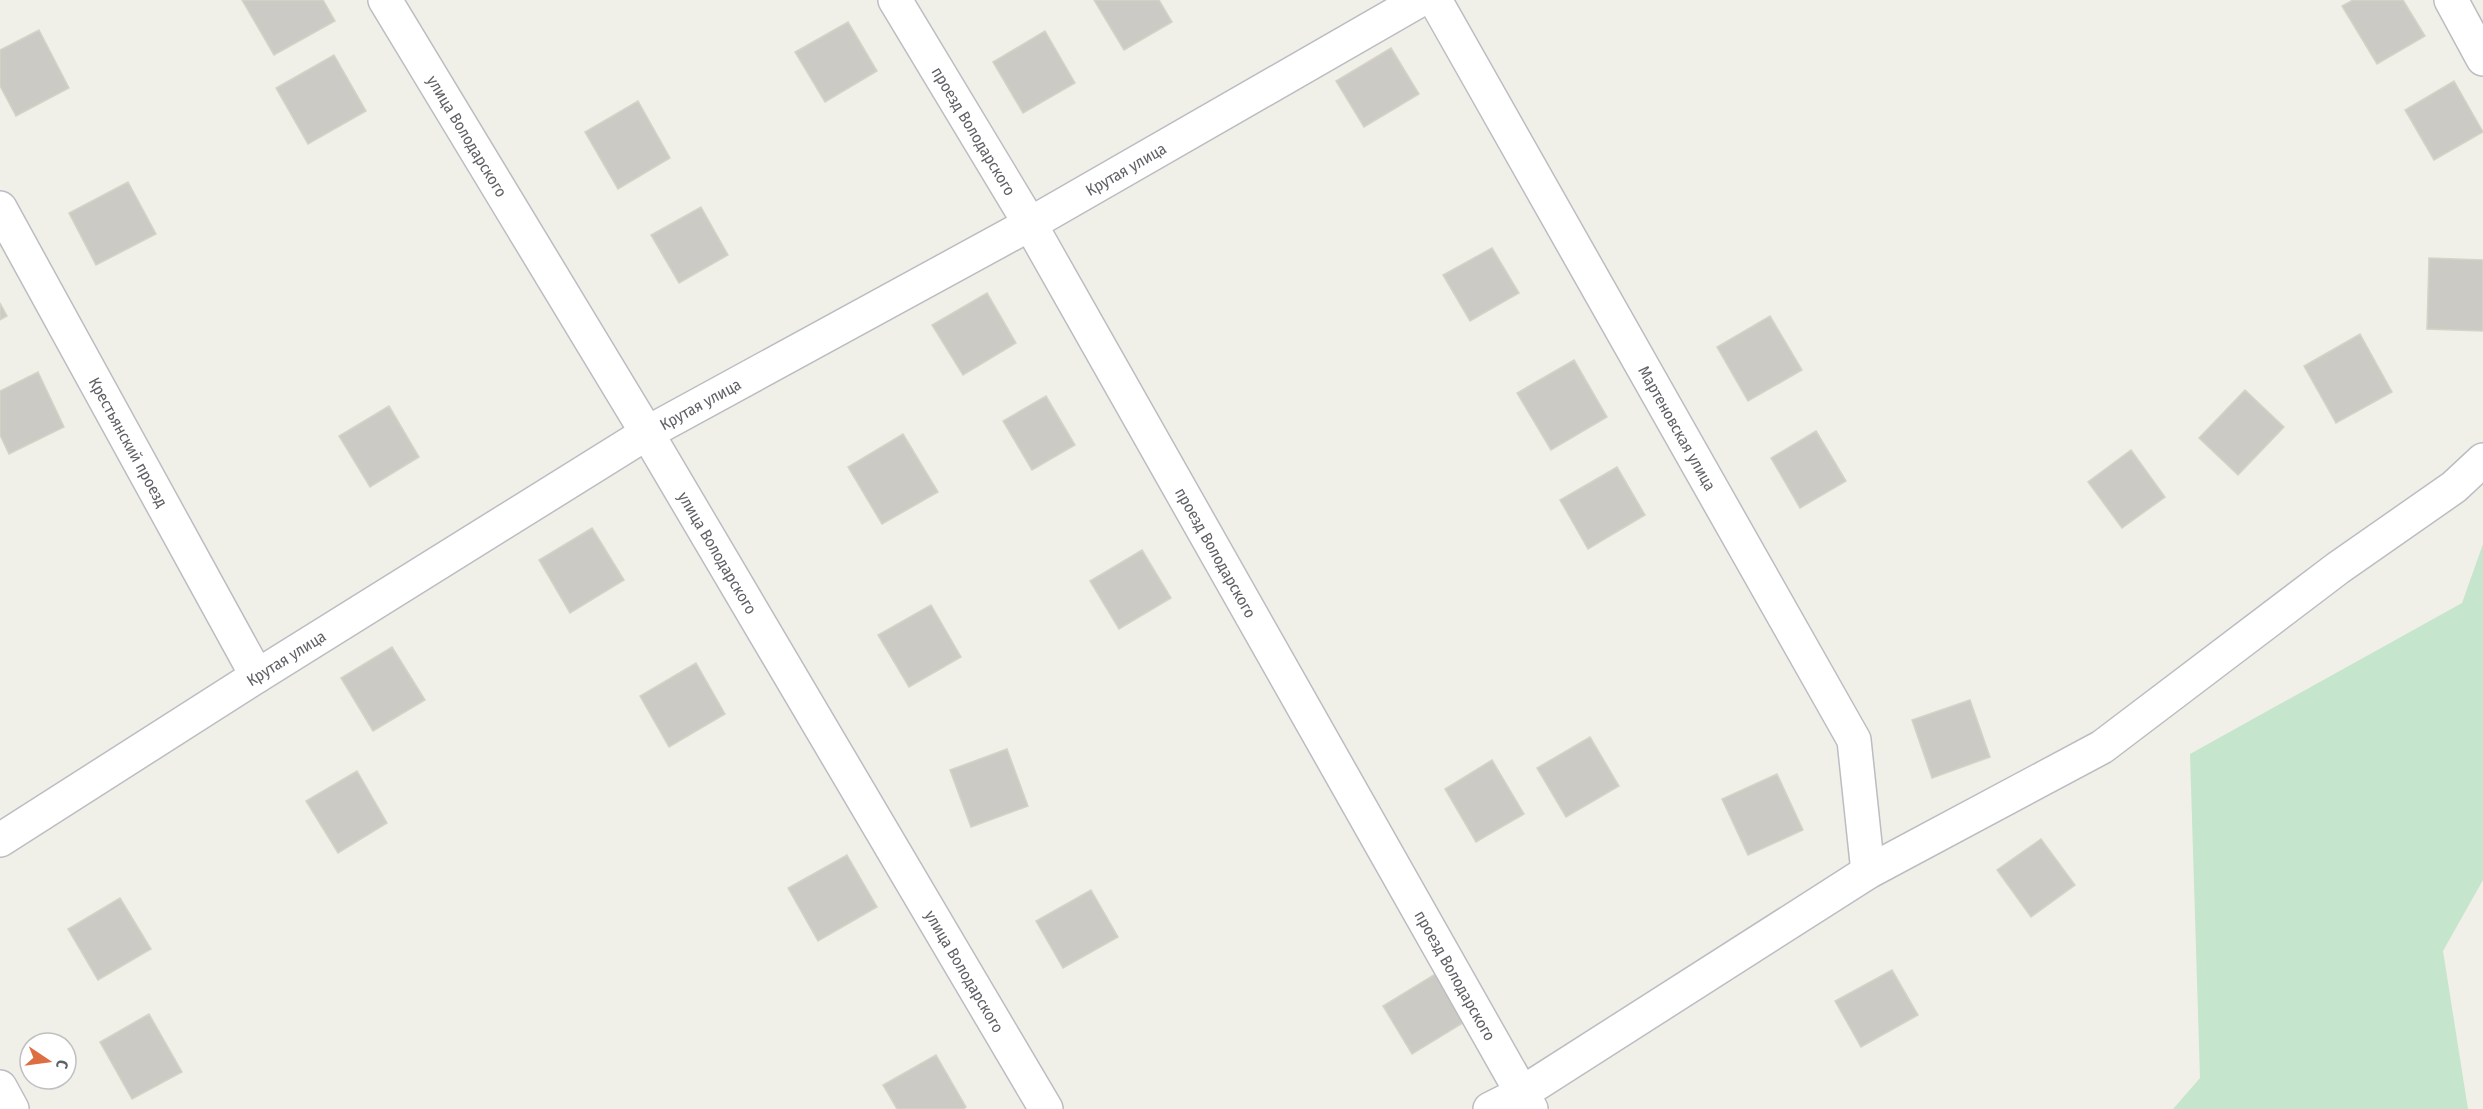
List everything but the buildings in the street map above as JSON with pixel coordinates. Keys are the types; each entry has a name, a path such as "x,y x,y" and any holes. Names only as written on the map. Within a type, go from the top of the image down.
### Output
{"street":[{"name":"улица Володарского","path":"385,0 647,434 1046,1109"},
{"name":"проезд Володарского","path":"895,0 1030,224 1526,1101"},
{"name":"Крутая улица","path":"0,840 257,676 647,434 1030,224 1420,0"},
{"name":"Мартеновская улица","path":"1435,0 1854,740 1868,872"},
{"path":"2451,0 2483,59"},
{"name":"Крестьянский проезд","path":"0,208 257,676"},
{"path":"1490,1109 1526,1101 1868,872 2102,747 2338,568 2454,487 2483,460"},
{"path":"0,1087 12,1109"}],"green space":[{"path":"2483,544 2483,880 2443,951 2468,1109 2173,1109 2200,1078 2190,754 2462,603"}]}
